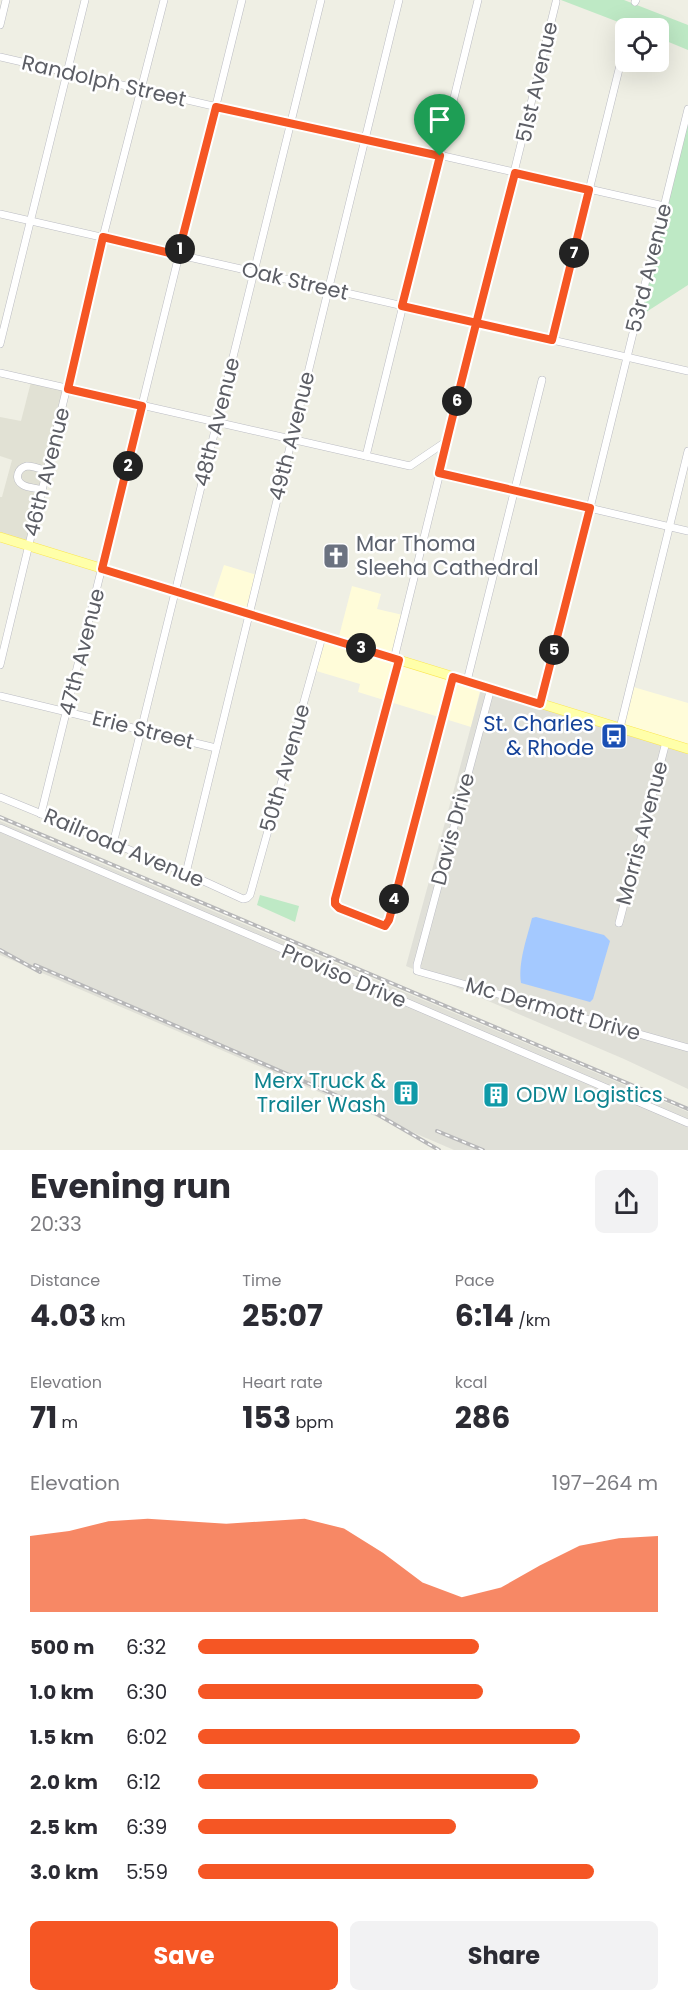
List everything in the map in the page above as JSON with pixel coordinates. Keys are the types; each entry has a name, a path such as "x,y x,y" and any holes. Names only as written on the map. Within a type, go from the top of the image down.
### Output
{"main road":[{"path":"0,537 688,749"}],"street":[{"path":"0,25 6,0"},
{"path":"0,344 85,0"},
{"name":"46th Avenue","path":"0,665 103,237 164,0"},
{"name":"47th Avenue","path":"41,814 242,0"},
{"name":"48th Avenue","path":"113,844 321,0"},
{"name":"49th Avenue","path":"186,873 399,0"},
{"path":"366,456 478,0"},
{"name":"51st Avenue","path":"397,660 439,473 556,2"},
{"name":"Randolph Street","path":"0,57 290,124 374,140 664,206"},
{"path":"552,340 618,72"},
{"name":"53rd Avenue","path":"540,704 628,358 688,109"},
{"name":"Oak Street","path":"0,214 688,371"},
{"path":"0,374 410,466 447,441"},
{"path":"467,681 542,380"},
{"path":"620,728 688,451"},
{"path":"42,490 22,484 18,473 29,466 47,471"},
{"path":"439,473 688,531"},
{"name":"50th Avenue","path":"247,898 250,895 322,637"},
{"path":"397,660 335,899 335,904 339,908 385,926 389,920 453,677"},
{"name":"Davis Drive","path":"417,970 491,688"},
{"name":"Erie Street","path":"0,696 216,748"},
{"name":"Morris Avenue","path":"619,923 666,742"},
{"name":"Railroad Avenue","path":"0,797 186,873 243,899 247,898"},
{"name":"Proviso Drive","path":"0,828 688,1123"},
{"name":"Mc Dermott Drive","path":"417,970 688,1048"}],"shaded area":[{"path":"31,382 66,390 28,544 0,536 0,497 2,497 12,460 0,456 0,417 21,421"},
{"path":"224,565 257,575 248,612 212,601"},
{"path":"352,586 381,594 377,609 403,615 393,657 338,640"},
{"path":"321,637 481,687 471,727 358,692 360,684 313,670"},
{"path":"482,686 688,750 688,1089 624,1059 406,966"},
{"path":"630,686 688,703 688,748 619,727"},
{"path":"0,821 688,1112 688,1150 454,1150 0,955"}],"green space":[{"path":"561,0 624,0 688,25 688,50 669,42 669,18 615,18 615,21"},
{"path":"688,116 688,285 640,316"},
{"path":"260,895 299,906 295,922 257,905"}],"water":[{"path":"536,917 604,935 610,941 593,999 590,1002 521,983 523,950 532,918"}],"railway":[{"path":"0,817 688,1109"},
{"path":"0,950 40,972"},
{"path":"35,965 370,1110 439,1150"},
{"path":"437,1131 483,1150"}],"place":[{"name":"Mar Thoma Sleeha Cathedral","path":"336,556"},
{"name":"St. Charles & Rhode","path":"614,736"},
{"name":"Merx Truck & Trailer Wash","path":"406,1093"},
{"name":"ODW Logistics","path":"496,1095"}],"route":[{"path":"440,156 216,107 178,255 103,237 68,389 142,406 102,569 399,660 335,899 335,904 339,908 385,926 389,920 453,677 540,704 590,508 439,473 447,441 477,323 515,173 589,190 552,340 477,323 402,306 440,156"}]}
